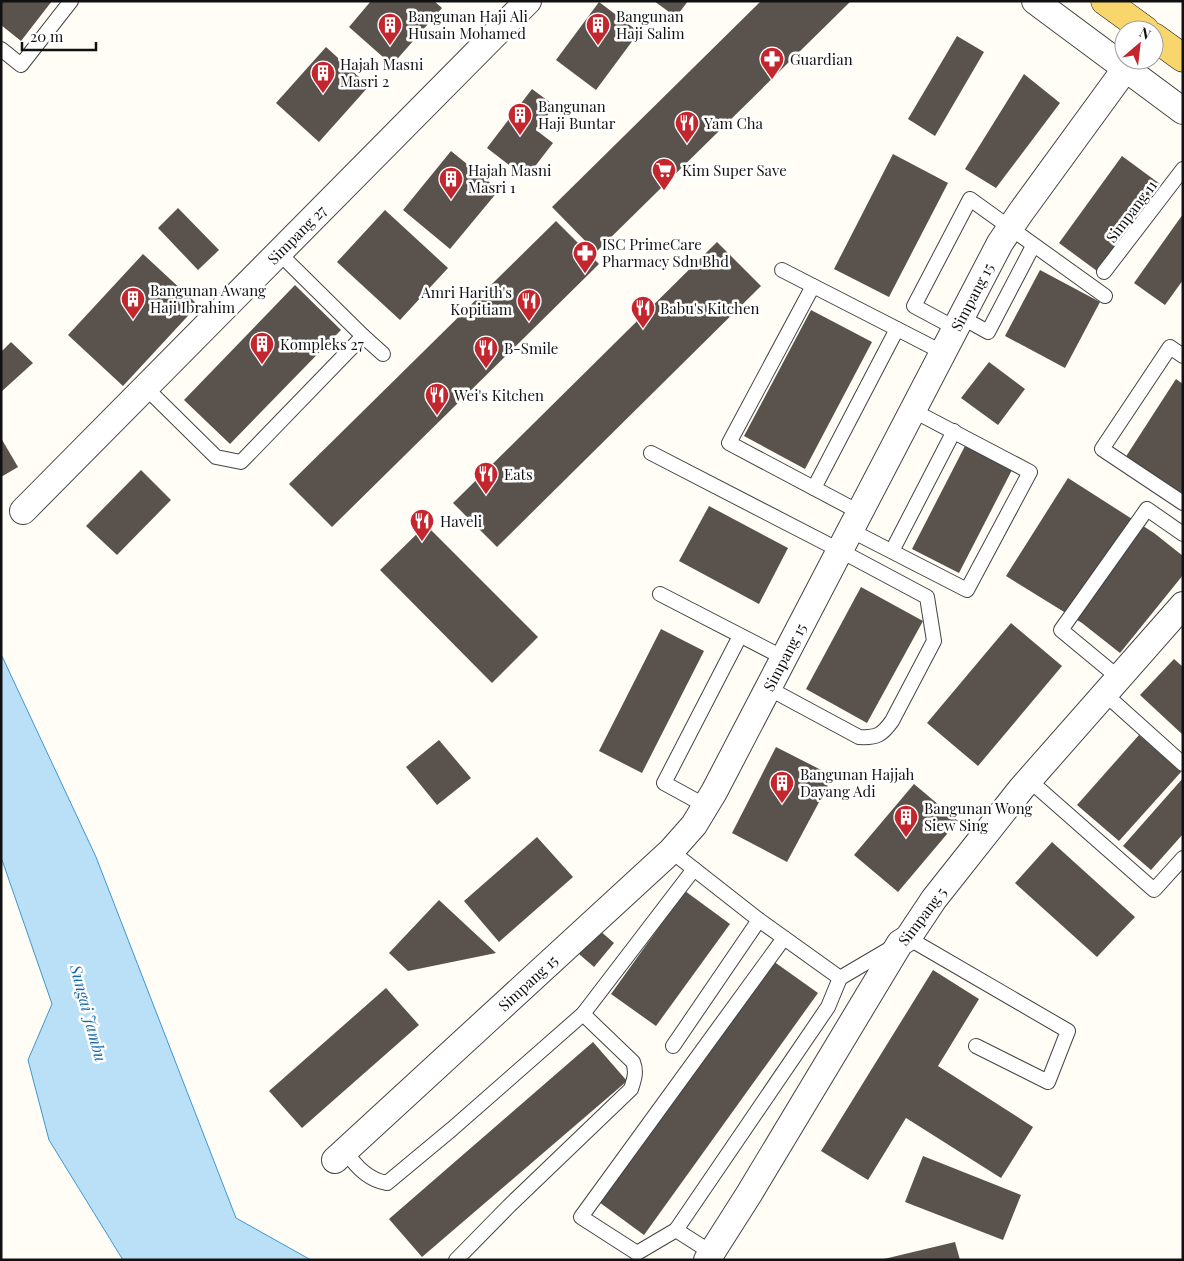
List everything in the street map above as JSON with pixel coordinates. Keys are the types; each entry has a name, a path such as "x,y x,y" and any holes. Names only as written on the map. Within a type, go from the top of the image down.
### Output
{"main road":[{"path":"1105,1 1131,20"},
{"path":"1164,44 1183,58"}],"street":[{"name":"Simpang 27","path":"23,511 528,1"},
{"path":"1035,1 1114,59"},
{"name":"Simpang 15","path":"340,1155 670,851 694,825 706,806 784,658 1000,243 1125,70"},
{"path":"1129,70 1183,112"},
{"name":"Simpang 5","path":"710,1256 904,940 934,899 1029,780 1183,605"}],"lane":[{"path":"1,49 21,65 71,1"},
{"name":"Simpang 11","path":"1104,272 1182,171"},
{"path":"1034,246 988,332 914,306 970,199 1105,296"},
{"path":"279,253 383,354"},
{"path":"782,270 942,352"},
{"path":"768,688 859,737 872,738 884,733 892,721 934,641 927,597 850,530 814,488 729,444 813,286"},
{"path":"814,488 897,329"},
{"path":"146,388 216,456 241,462 363,336"},
{"path":"1183,356 1170,347 1102,449 1183,503"},
{"path":"652,453 850,530 966,590 1030,472 912,410"},
{"path":"892,551 954,432"},
{"path":"1183,534 1147,509 1060,630 1183,764"},
{"path":"660,594 784,658"},
{"path":"706,806 664,784 740,636"},
{"path":"1029,780 1154,890 1183,858"},
{"path":"670,851 759,920 840,978"},
{"path":"340,1155 370,1177 387,1183 452,1129 583,1014 694,869"},
{"path":"673,1046 759,920"},
{"path":"784,938 581,1217 637,1253 676,1230 828,1007 840,978 904,940 1068,1031 1048,1082 976,1046"},
{"path":"456,1260 509,1206 631,1089 635,1077 633,1062 583,1014"},
{"path":"676,1230 710,1256"}],"water":[{"name":"Sungai Jambu","path":"1,654 96,857 236,1218 311,1260 123,1260 49,1140 28,1060 52,1004 1,857"}],"building":[{"path":"1,1 52,1 21,41 1,25"},
{"name":"Bangunan Haji Ali Husain Mohamed","path":"371,1 434,1 442,8 392,65 349,27"},
{"path":"654,1 688,1 676,17"},
{"path":"761,1 851,1 596,252 552,207"},
{"name":"Bangunan Haji Salim","path":"599,2 639,32 596,90 556,60"},
{"path":"957,36 984,52 935,136 908,119"},
{"name":"Hajah Masni Masri 2","path":"326,47 369,86 319,142 276,103"},
{"path":"1024,74 1060,103 996,188 965,169"},
{"name":"Bangunan Haji Buntar","path":"532,89 555,106 536,130 553,143 526,178 487,148"},
{"name":"Hajah Masni Masri 1","path":"451,151 499,190 450,249 403,210"},
{"path":"893,154 948,183 889,297 834,269"},
{"path":"1122,156 1160,184 1097,271 1059,243"},
{"path":"178,208 219,250 198,270 158,228"},
{"path":"385,210 448,268 400,320 337,262"},
{"path":"1183,214 1183,280 1165,305 1134,283"},
{"path":"556,221 599,264 332,527 289,484"},
{"path":"717,242 761,286 497,547 453,503"},
{"name":"Bangunan Awang Haji Ibrahim","path":"143,254 198,305 123,386 68,335"},
{"path":"1040,270 1100,302 1065,368 1005,336"},
{"name":"Kompleks 27","path":"295,285 341,330 230,444 184,400"},
{"path":"811,310 872,342 805,469 744,436"},
{"path":"11,342 33,363 1,392 1,352"},
{"path":"989,362 1025,389 998,425 961,398"},
{"path":"1176,379 1183,384 1183,496 1125,458"},
{"path":"1,438 18,467 1,477"},
{"path":"966,444 1013,468 959,573 912,549"},
{"path":"141,470 171,500 117,555 86,526"},
{"path":"1068,478 1154,533 1183,556 1183,575 1120,653 1082,623 1006,576"},
{"path":"709,506 788,548 759,604 679,561"},
{"path":"426,525 538,637 492,683 380,570"},
{"path":"861,587 923,621 867,723 806,689"},
{"path":"1011,623 1062,666 978,766 927,723"},
{"path":"661,629 704,651 642,773 599,751"},
{"path":"1174,659 1183,667 1183,735 1140,695"},
{"path":"1139,735 1181,772 1119,841 1077,805"},
{"path":"439,740 471,778 437,805 406,767"},
{"name":"Bangunan Hajjah Dayang Adi","path":"776,747 833,776 787,862 732,833"},
{"path":"1183,778 1183,834 1151,870 1123,846"},
{"name":"Bangunan Wong Siew Sing","path":"914,784 958,821 898,892 854,855"},
{"path":"537,837 573,877 499,942 464,901"},
{"path":"1052,842 1135,917 1097,957 1015,883"},
{"path":"685,891 730,924 656,1026 611,994"},
{"path":"439,900 496,953 408,971 389,953"},
{"path":"599,930 614,943 594,967 579,954"},
{"path":"773,961 818,993 644,1235 599,1202"},
{"path":"933,970 979,999 938,1066 1033,1127 1001,1178 906,1118 868,1180 821,1151"},
{"path":"386,988 419,1025 302,1128 269,1091"},
{"path":"593,1042 627,1081 422,1257 389,1219"},
{"path":"923,1156 1021,1195 1003,1240 905,1202"},
{"path":"955,1242 960,1260 884,1260 884,1259"}],"place":[{"name":"Bangunan Haji Ali Husain Mohamed","path":"390,46"},
{"name":"Bangunan Haji Salim","path":"598,46"},
{"name":"Guardian","path":"772,80"},
{"name":"Hajah Masni Masri 2","path":"323,94"},
{"name":"Bangunan Haji Buntar","path":"520,136"},
{"name":"Yam Cha","path":"687,144"},
{"name":"Kim Super Save","path":"664,191"},
{"name":"Hajah Masni Masri 1","path":"451,200"},
{"name":"ISC PrimeCare Pharmacy Sdn Bhd","path":"585,274"},
{"name":"Bangunan Awang Haji Ibrahim","path":"133,320"},
{"name":"Amri Harith's Kopitiam","path":"529,322"},
{"name":"Babu's Kitchen","path":"643,329"},
{"name":"Kompleks 27","path":"262,365"},
{"name":"B-Smile","path":"486,369"},
{"name":"Wei's Kitchen","path":"437,416"},
{"name":"Eats","path":"486,495"},
{"name":"Haveli","path":"422,542"},
{"name":"Bangunan Hajjah Dayang Adi","path":"782,804"},
{"name":"Bangunan Wong Siew Sing","path":"906,838"}]}
